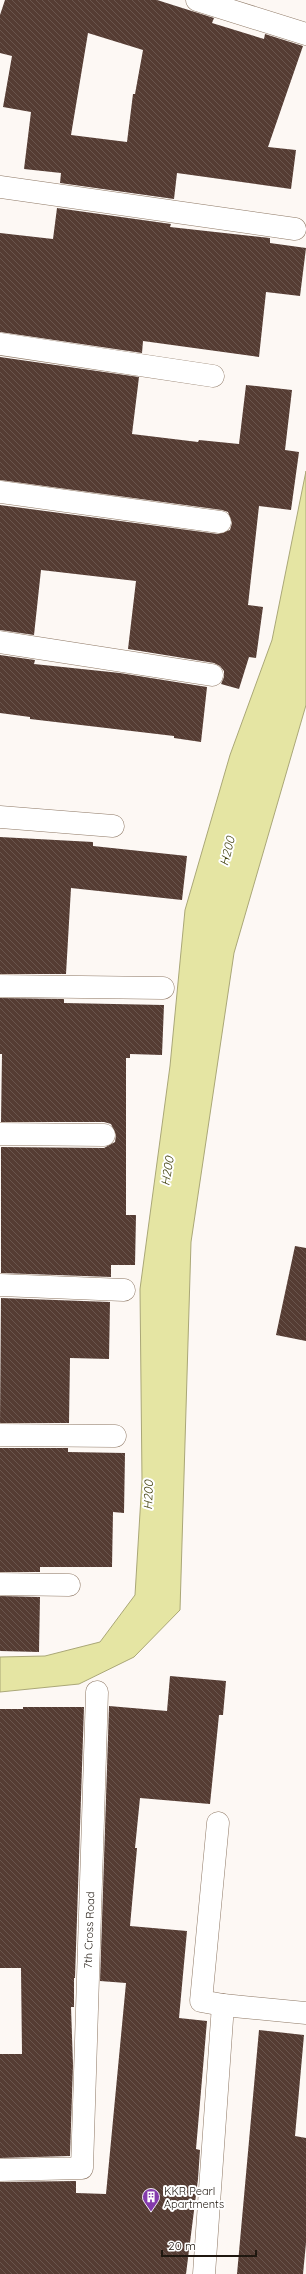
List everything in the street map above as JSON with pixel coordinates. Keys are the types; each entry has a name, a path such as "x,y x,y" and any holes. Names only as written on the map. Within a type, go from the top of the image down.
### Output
{"street":[{"path":"198,0 306,34"},
{"path":"0,187 295,229"},
{"path":"0,344 213,376"},
{"path":"0,492 220,522"},
{"path":"0,642 212,675"},
{"path":"0,816 113,826"},
{"path":"0,986 163,988"},
{"path":"0,1134 104,1135"},
{"path":"0,1285 124,1290"},
{"path":"0,1435 115,1436"},
{"path":"0,1584 69,1585"},
{"name":"7th Cross Road","path":"0,2170 82,2168 97,1692"},
{"path":"218,1823 202,2001 224,2005 306,2013"},
{"path":"204,2274 224,2005"}],"water":[{"name":"H200","path":"306,471 306,705 234,953 191,1242 180,1610 134,1657 79,1684 0,1692 0,1657 45,1656 100,1642 135,1595 142,1480 140,1289 170,1066 185,910 230,755 272,640"}],"building":[{"path":"5,0 157,0 214,18 212,23 264,39 265,34 303,46 268,147 296,150 291,189 177,173 174,199 60,183 61,173 24,169 31,112 3,107 12,56 0,53 0,15","holes":["88,33 143,50 135,94 133,94 127,142 71,135"]},
{"path":"57,208 171,224 170,227 270,238 270,243 306,248 300,296 266,292 259,357 143,341 142,353 0,332 0,233 53,239"},
{"path":"0,357 139,377 132,434 198,442 199,440 239,444 246,385 292,390 285,450 299,452 291,510 259,506 248,605 263,607 256,658 249,657 239,689 221,684 224,677 224,671 220,666 214,663 128,649 136,581 41,570 34,635 0,630 0,505 218,534 230,530 232,523 228,512 222,510 0,480"},
{"path":"0,655 35,660 34,664 120,673 207,687 201,742 174,738 174,736 30,719 30,717 0,713"},
{"path":"0,837 93,842 93,846 187,856 182,900 71,888 66,974 0,974"},
{"path":"0,998 64,999 64,1003 164,1005 162,1055 130,1054 130,1058 126,1058 126,1215 136,1215 135,1265 111,1265 111,1277 1,1273 1,1147 104,1148 115,1142 116,1135 111,1124 104,1122 1,1122 2,1054 0,1054"},
{"path":"295,1246 306,1248 306,1341 276,1335"},
{"path":"1,1298 110,1302 109,1359 70,1358 69,1423 0,1423"},
{"path":"0,1448 68,1448 68,1452 125,1453 124,1513 113,1512 112,1567 40,1567 40,1572 0,1572"},
{"path":"0,1596 40,1597 39,1652 0,1651"},
{"path":"170,1676 226,1681 223,1715 219,1715 210,1804 140,1798 135,1848 137,1848 130,1926 187,1931 179,2018 207,2021 196,2149 200,2150 198,2179 186,2274 0,2274 0,2182 76,2181 76,2193 106,2194 126,1983 100,1981 109,1706 167,1711"},
{"path":"23,1707 84,1707 74,2007 71,2007 73,2065 70,2156 0,2158 0,2054 22,2054 21,1968 0,1968 0,1709 23,1709"},
{"path":"259,2030 304,2035 295,2136 306,2138 306,2243 303,2274 237,2274"}],"place":[{"name":"KKR Pearl Apartments","path":"151,2212"}]}
